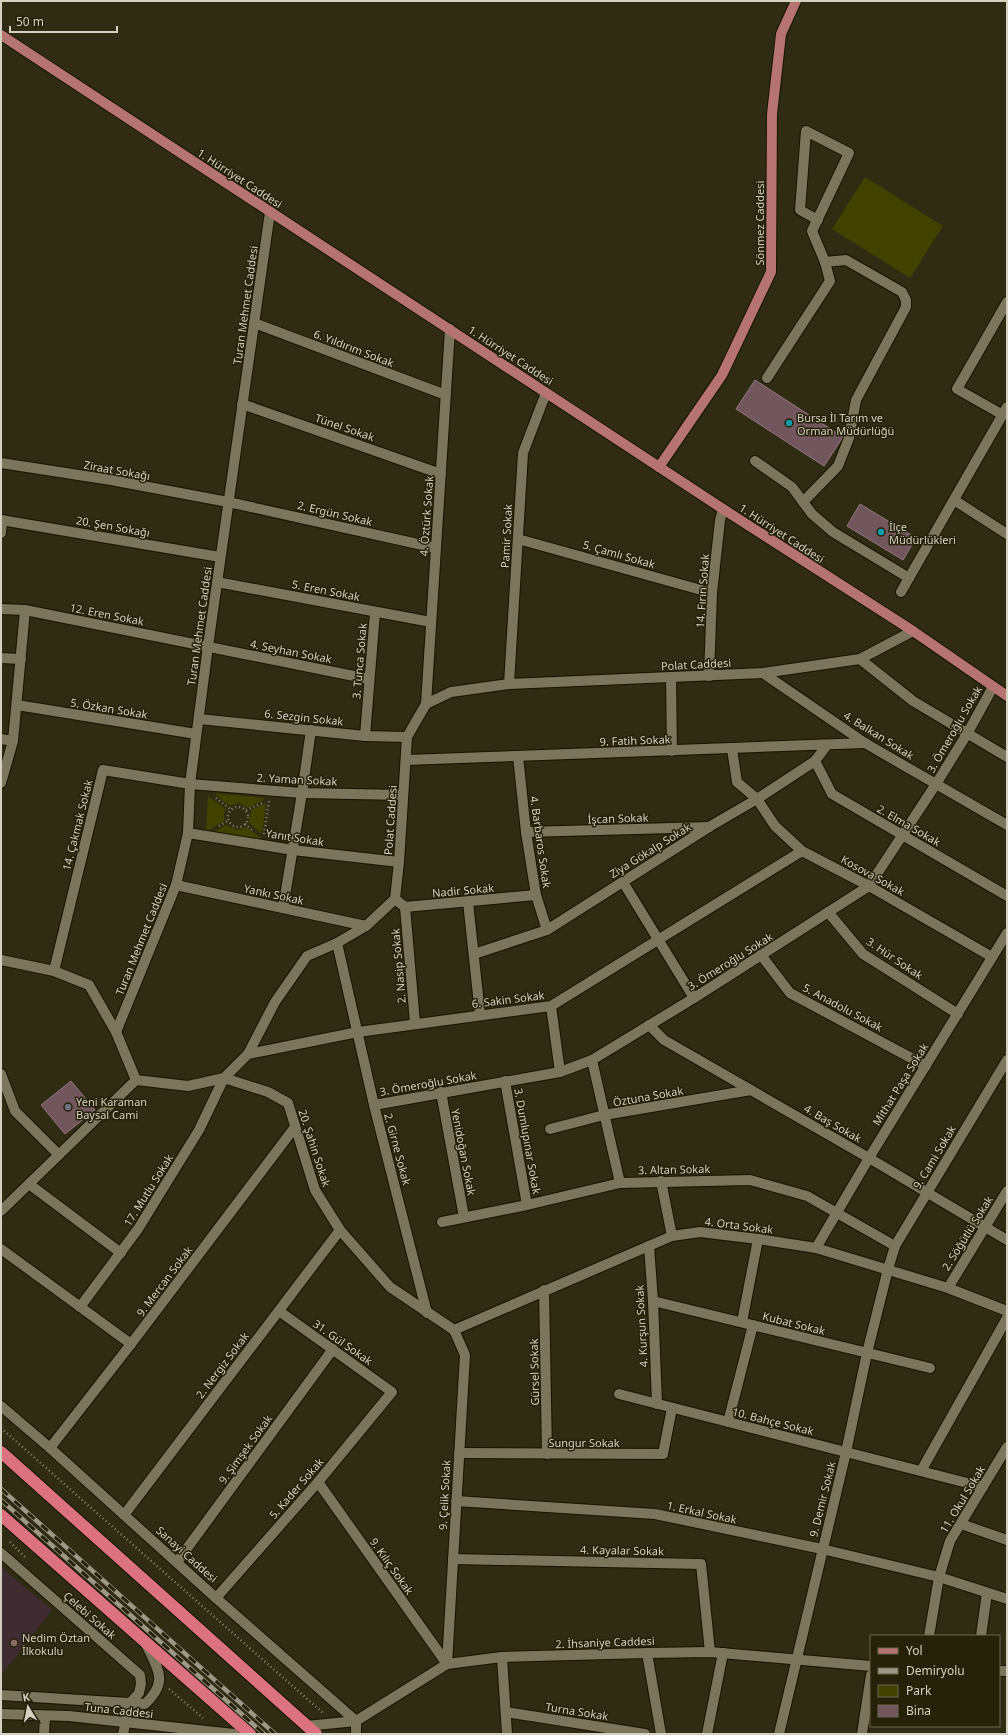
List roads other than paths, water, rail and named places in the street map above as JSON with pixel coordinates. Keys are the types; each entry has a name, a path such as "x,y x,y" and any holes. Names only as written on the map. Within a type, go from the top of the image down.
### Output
{"highway":[{"path":"1,1452 316,1734"},
{"path":"1,1515 250,1734"}],"main road":[{"name":"Sönmez Caddesi","path":"659,467 722,375 771,272 772,114 781,34 796,1"},
{"name":"1. Hürriyet Caddesi","path":"1,35 913,632 1007,696"}],"street":[{"path":"767,378 830,281 825,262 812,231 818,220 849,153 806,131 800,210 818,220"},
{"name":"Turan Mehmet Caddesi","path":"116,1032 176,885 188,833 190,784 196,734 270,212"},
{"path":"803,502 838,466 849,438 856,400 906,307 906,300 902,292 846,260 825,262"},
{"path":"901,592 1005,411 957,389 1007,302"},
{"name":"6. Yıldırım Sokak","path":"254,323 446,395"},
{"name":"4. Öztürk Sokak","path":"426,704 450,330"},
{"name":"Pamir Sokak","path":"509,684 523,453 546,393"},
{"name":"Tünel Sokak","path":"242,404 441,474"},
{"path":"755,461 792,487 812,514 833,532 909,578"},
{"name":"Ziraat Sokağı","path":"1,463 111,480 228,502"},
{"path":"954,500 1007,534"},
{"name":"2. Ergün Sokak","path":"228,502 436,548"},
{"name":"14. Fırın Sokak","path":"709,676 712,593 720,520 723,509"},
{"path":"1,533 2,520"},
{"name":"20. Şen Sokağı","path":"2,520 220,557"},
{"name":"5. Çamlı Sokak","path":"518,538 712,593"},
{"name":"5. Eren Sokak","path":"217,582 431,622"},
{"name":"12. Eren Sokak","path":"1,609 25,610 208,646"},
{"path":"1,783 13,741 25,610"},
{"name":"3. Tunca Sokak","path":"365,736 375,612"},
{"name":"Polat Caddesi","path":"395,899 400,862 407,737 426,704 451,692 509,684 763,673 860,659 913,632"},
{"name":"4. Seyhan Sokak","path":"208,646 369,679"},
{"path":"1,658 21,659"},
{"path":"860,659 913,701 1007,757"},
{"name":"4. Balkan Sokak","path":"763,673 865,743 1007,825"},
{"path":"671,677 672,751"},
{"name":"3. Ömeroğlu Sokak","path":"374,1105 560,1072 592,1060 694,998 869,886 936,784 967,734 993,687"},
{"name":"5. Özkan Sokak","path":"17,705 196,734"},
{"name":"6. Sezgin Sokak","path":"199,719 365,736 407,737"},
{"path":"283,908 311,730"},
{"path":"1,739 13,741"},
{"name":"9. Fatih Sokak","path":"406,760 865,743"},
{"name":"Ziya Gökalp Sokak","path":"474,954 548,930 815,761 827,745"},
{"name":"Kosova Sokak","path":"732,748 738,782 757,799 775,826 802,851 869,886 992,957"},
{"name":"4. Barbaros Sokak","path":"518,756 526,832 536,895 548,930"},
{"name":"2. Elma Sokak","path":"815,761 832,794 1007,896"},
{"name":"14. Çakmak Sokak","path":"54,971 103,770 190,784"},
{"name":"2. Yaman Sokak","path":"190,784 270,795 302,793 404,795"},
{"name":"İşcan Sokak","path":"526,832 709,827"},
{"name":"Yanıt Sokak","path":"188,833 293,850 400,862"},
{"name":"6. Sakin Sokak","path":"248,1054 358,1032 480,1014 551,1006 802,851"},
{"path":"623,882 694,998"},
{"name":"Yankı Sokak","path":"176,885 366,926"},
{"name":"Nadir Sokak","path":"405,907 536,895"},
{"path":"136,1080 188,1086 224,1078 248,1054 275,1002 306,956 338,943 366,926 395,899 405,907"},
{"path":"468,902 480,1014"},
{"name":"2. Nasip Sokak","path":"405,907 415,1023"},
{"name":"3. Hür Sokak","path":"828,912 863,954 958,1014"},
{"name":"Mithat Paşa Sokak","path":"816,1248 869,1158 1006,936"},
{"name":"2. Girne Sokak","path":"338,943 374,1105 427,1313"},
{"name":"5. Anadolu Sokak","path":"760,955 790,993 926,1066"},
{"path":"1,960 54,971 89,985 116,1032 136,1080"},
{"path":"551,1006 560,1072"},
{"name":"4. Baş Sokak","path":"649,1025 664,1040 869,1158 1007,1240"},
{"path":"592,1060 620,1182"},
{"name":"9. Cami Sokak","path":"888,1269 895,1246 1007,1060"},
{"path":"1,1074 15,1111 59,1155"},
{"name":"20. Şahin Sokak","path":"224,1078 268,1092 288,1103 294,1127 315,1190 340,1230 390,1287 454,1330"},
{"name":"17. Mutlu Sokak","path":"80,1307 138,1229 199,1130 224,1078"},
{"path":"1,1211 136,1080"},
{"name":"3. Dumlupınar Sokak","path":"505,1081 527,1205"},
{"name":"Öztuna Sokak","path":"550,1129 604,1115 751,1090"},
{"name":"Yenidoğan Sokak","path":"441,1092 464,1217"},
{"name":"9. Mercan Sokak","path":"50,1448 131,1344 294,1127"},
{"name":"3. Altan Sokak","path":"442,1222 527,1205 620,1182 750,1180 806,1196 895,1246"},
{"path":"661,1182 672,1236"},
{"path":"29,1184 121,1253"},
{"name":"2. Söğütlü Sokak","path":"948,1288 1007,1191"},
{"name":"2. Nergiz Sokak","path":"124,1515 340,1230"},
{"name":"4. Orta Sokak","path":"454,1330 672,1236 700,1232 816,1248 948,1288 1007,1311"},
{"path":"742,1322 758,1239"},
{"name":"4. Kurşun Sokak","path":"648,1246 653,1301 656,1404"},
{"path":"1,1249 131,1344"},
{"name":"9. Demir Sokak","path":"779,1734 846,1452 867,1353 888,1269"},
{"name":"Gürsel Sokak","path":"544,1290 547,1454"},
{"name":"Kubat Sokak","path":"653,1301 930,1368"},
{"name":"31. Gül Sokak","path":"279,1311 392,1392"},
{"path":"921,1471 1007,1318"},
{"path":"728,1422 753,1325"},
{"name":"9. Çelik Sokak","path":"447,1664 465,1355 454,1330"},
{"name":"9. Şimşek Sokak","path":"176,1562 333,1349"},
{"name":"5. Kader Sokak","path":"216,1598 318,1482 392,1392"},
{"name":"10. Bahçe Sokak","path":"619,1394 983,1487"},
{"name":"Sanayi Caddesi","path":"1,1406 356,1721"},
{"name":"Sungur Sokak","path":"459,1453 663,1454 672,1408"},
{"name":"11. Okul Sokak","path":"929,1635 939,1577 950,1540 1007,1448"},
{"name":"9. Kılıç Sokak","path":"318,1482 447,1664"},
{"name":"1. Erkal Sokak","path":"456,1501 655,1514 822,1549 939,1577 1007,1599"},
{"path":"960,1524 1007,1540"},
{"name":"Çelebi Sokak","path":"1,1552 140,1675 141,1684 139,1694 130,1703"},
{"name":"4. Kayalar Sokak","path":"453,1559 701,1564 710,1652"},
{"path":"981,1635 987,1593"},
{"name":"Tuna Caddesi","path":"1,1695 145,1704 155,1694 160,1682 159,1672 144,1640"},
{"name":"2. İhsaniye Caddesi","path":"356,1721 447,1664 502,1657 710,1652 870,1666"},
{"path":"647,1653 661,1734"},
{"path":"707,1734 723,1653"},
{"path":"502,1657 507,1734"},
{"path":"862,1734 870,1682"},
{"path":"123,1734 130,1703"},
{"name":"Turna Sokak","path":"506,1712 645,1734"},
{"name":"Tuna Caddesi","path":"1,1714 69,1716 234,1734"},
{"path":"44,1734 45,1716"},
{"path":"306,1726 356,1721 356,1734"}],"railway":[{"path":"1,1489 275,1734"},
{"path":"1,1500 264,1734"}],"place":[{"name":"Bursa İl Tarım ve Orman Müdürlüğü","path":"789,423"},
{"name":"İlçe Müdürlükleri","path":"881,532"},
{"name":"Yeni Karaman Baysal Cami","path":"68,1107"},
{"name":"Nedim Öztan İlkokulu","path":"14,1643"}]}
